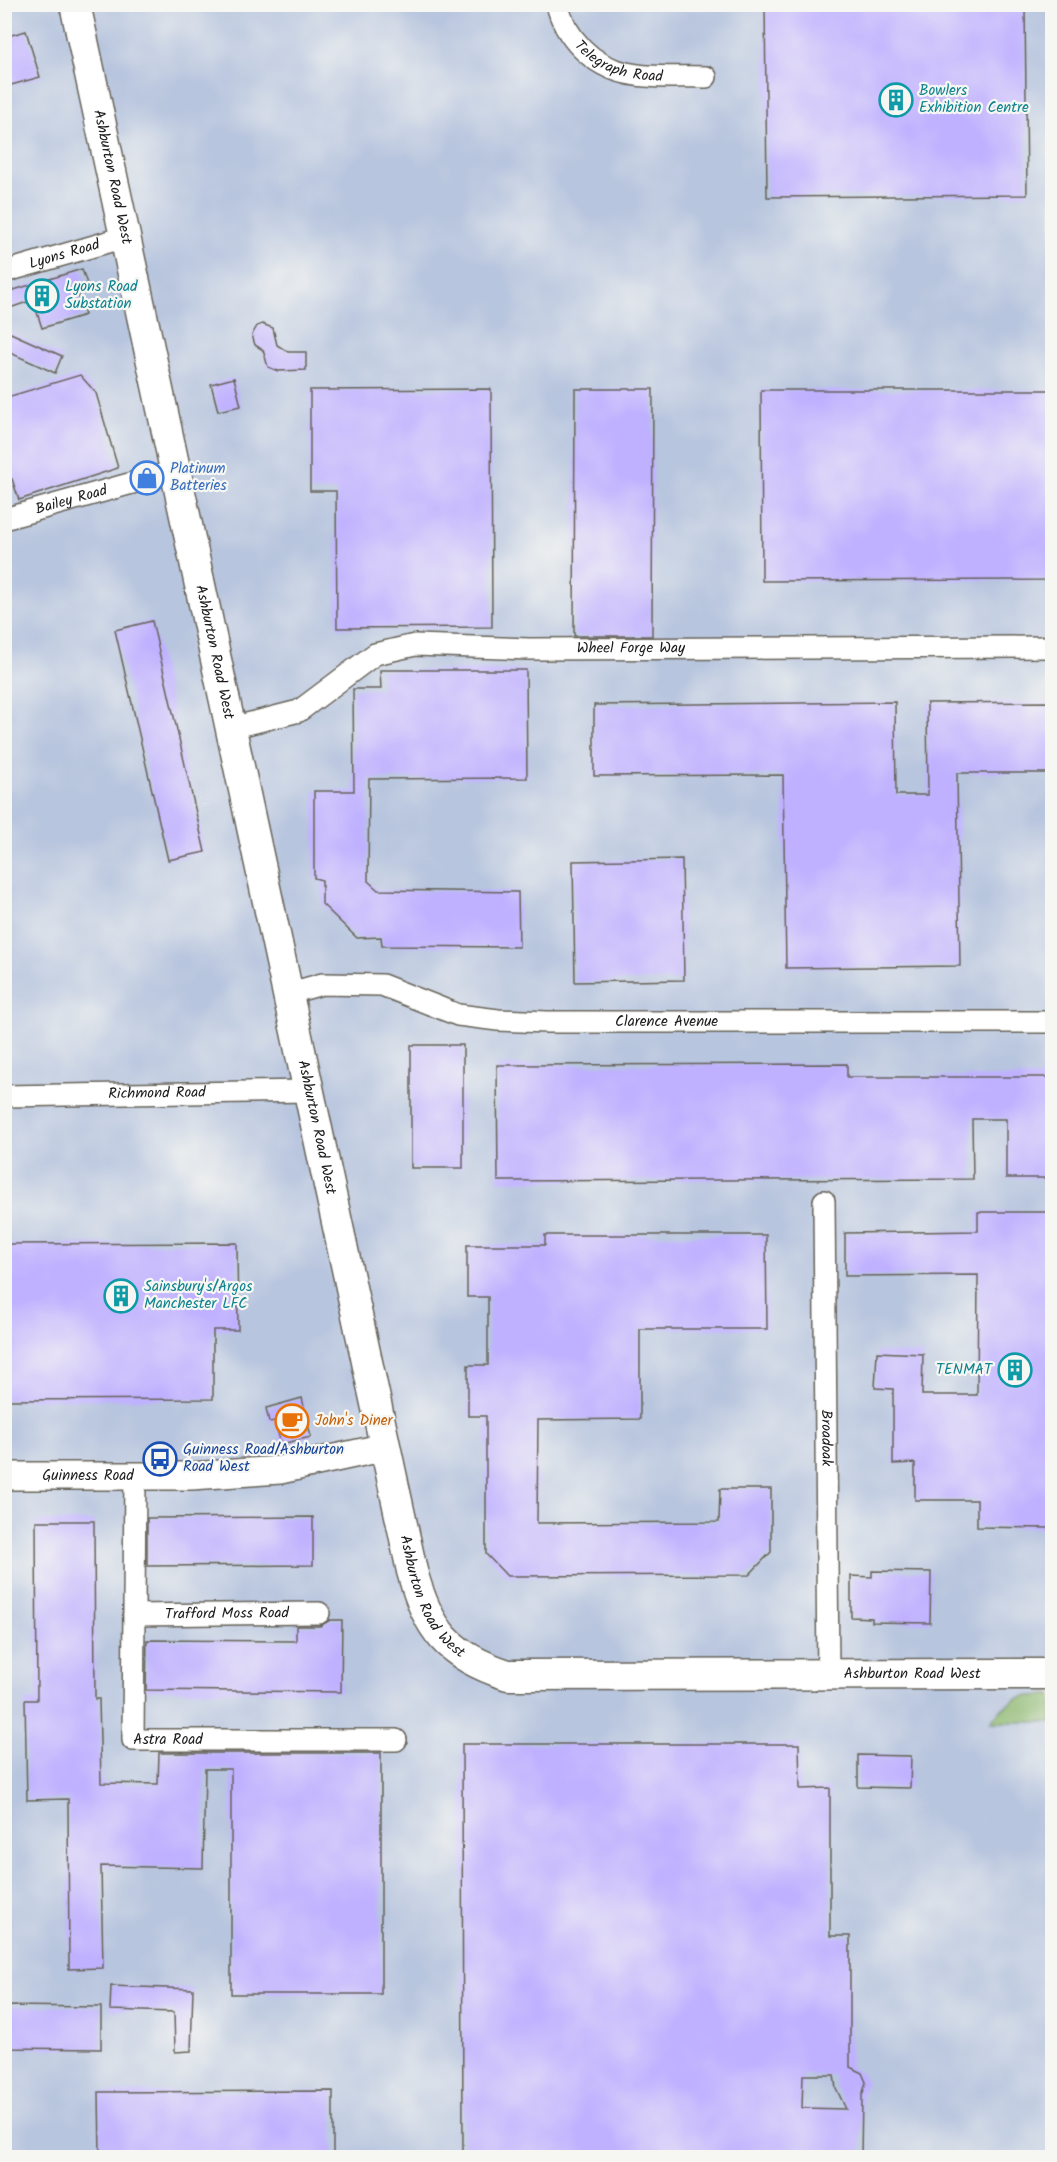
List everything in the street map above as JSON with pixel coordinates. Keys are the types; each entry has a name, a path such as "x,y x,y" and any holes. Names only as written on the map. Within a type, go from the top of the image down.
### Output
{"main road":[{"name":"Ashburton Road West","path":"75,4 287,994 420,1601 431,1624 463,1655 485,1668 508,1675 1053,1674"}],"street":[{"name":"Telegraph Road","path":"557,4 566,30 584,51 601,63 627,74 706,77"},
{"name":"Lyons Road","path":"4,272 124,237"},
{"name":"Bailey Road","path":"4,519 175,471"},
{"name":"Wheel Forge Way","path":"231,728 299,711 375,654 415,645 529,649 1053,647"},
{"name":"Clarence Avenue","path":"287,994 322,984 382,985 458,1015 537,1022 1053,1022"},
{"name":"Richmond Road","path":"4,1096 309,1091"},
{"name":"Broadoak","path":"824,1201 828,1675"},
{"name":"Guinness Road","path":"4,1476 191,1476 280,1470 386,1446"},
{"name":"Astra Road","path":"135,1475 133,1740 396,1740"},
{"name":"Trafford Moss Road","path":"134,1615 319,1613"}],"shaded area":[{"path":"5,5 1052,5 1052,2157 5,2158"}],"green space":[{"path":"1052,1695 1052,1722 990,1722 1004,1707 1017,1699"}],"building":[{"name":"Bowlers Exhibition Centre","path":"765,4 1025,4 1027,195 767,197"},
{"path":"26,31 40,77 4,87 4,37"},
{"name":"Lyons Road Substation","path":"82,269 87,284 76,288 85,315 42,328 33,300 7,309 4,293"},
{"path":"262,324 273,328 277,345 288,352 306,352 306,370 278,371 268,367 263,350 255,345 252,335 257,326"},
{"path":"4,330 62,356 55,373 4,350"},
{"path":"80,375 96,393 118,468 19,500 12,479 4,481 4,398"},
{"path":"234,378 241,406 218,411 211,384"},
{"path":"491,389 492,627 337,628 336,491 310,491 310,390"},
{"path":"575,389 653,389 652,636 574,636"},
{"path":"761,390 1053,390 1053,580 762,581"},
{"path":"152,621 205,852 168,860 115,630"},
{"path":"380,670 526,670 527,778 369,779 368,881 378,890 518,892 519,947 382,946 381,937 357,938 322,904 322,880 314,878 314,791 354,791 353,689 381,689"},
{"path":"895,702 896,795 928,795 927,703 1053,702 1053,773 957,773 960,966 786,968 783,775 594,776 594,705"},
{"path":"682,859 684,980 575,982 573,861"},
{"path":"411,1045 463,1045 463,1168 411,1168"},
{"path":"847,1064 847,1077 1053,1077 1053,1178 1006,1178 1006,1119 972,1119 973,1179 498,1181 497,1065"},
{"path":"978,1212 1053,1212 1053,1528 977,1527 977,1500 915,1500 915,1463 893,1464 893,1389 875,1388 877,1352 923,1354 922,1395 977,1395 978,1275 845,1276 845,1233 978,1231"},
{"path":"545,1235 766,1235 767,1329 640,1329 640,1419 538,1420 537,1523 719,1522 720,1489 771,1489 771,1552 749,1575 507,1576 486,1554 486,1416 468,1416 468,1365 488,1365 488,1297 467,1297 467,1245 545,1245"},
{"name":"Sainsbury's/Argos Manchester LFC","path":"237,1243 238,1330 213,1330 213,1399 4,1400 4,1244"},
{"name":"John's Diner","path":"302,1398 311,1437 281,1444 275,1421 269,1422 266,1408"},
{"path":"313,1517 313,1565 147,1566 147,1518"},
{"path":"36,1521 94,1521 95,1699 99,1699 101,1783 158,1784 159,1753 381,1753 381,1994 231,1994 231,1769 205,1769 203,1868 101,1866 103,1968 69,1969 68,1799 27,1800 25,1700 37,1700"},
{"path":"872,1571 931,1572 930,1623 872,1622 872,1618 851,1617 851,1576 872,1577"},
{"path":"330,1620 342,1620 341,1692 146,1690 147,1640 296,1641 296,1626 320,1626"},
{"path":"462,1744 799,1744 800,1789 830,1788 830,1936 850,1936 850,2067 862,2073 866,2082 862,2096 861,2157 463,2157","holes":["803,2075 834,2075 836,2088 846,2109 802,2108"]},
{"path":"858,1755 911,1756 910,1788 858,1787"},
{"path":"111,1986 193,1989 191,2051 175,2052 174,2012 110,2010"},
{"path":"4,2006 101,2007 101,2049 4,2048"},
{"path":"333,2091 333,2157 100,2157 99,2092"}],"place":[{"name":"Bowlers Exhibition Centre","path":"896,100"},
{"name":"Lyons Road Substation","path":"42,296"},
{"name":"Platinum Batteries","path":"147,478"},
{"name":"Sainsbury's/Argos Manchester LFC","path":"121,1296"},
{"name":"TENMAT","path":"1015,1370"},
{"name":"John's Diner","path":"292,1421"},
{"name":"Guinness Road/Ashburton Road West","path":"160,1459"}]}
